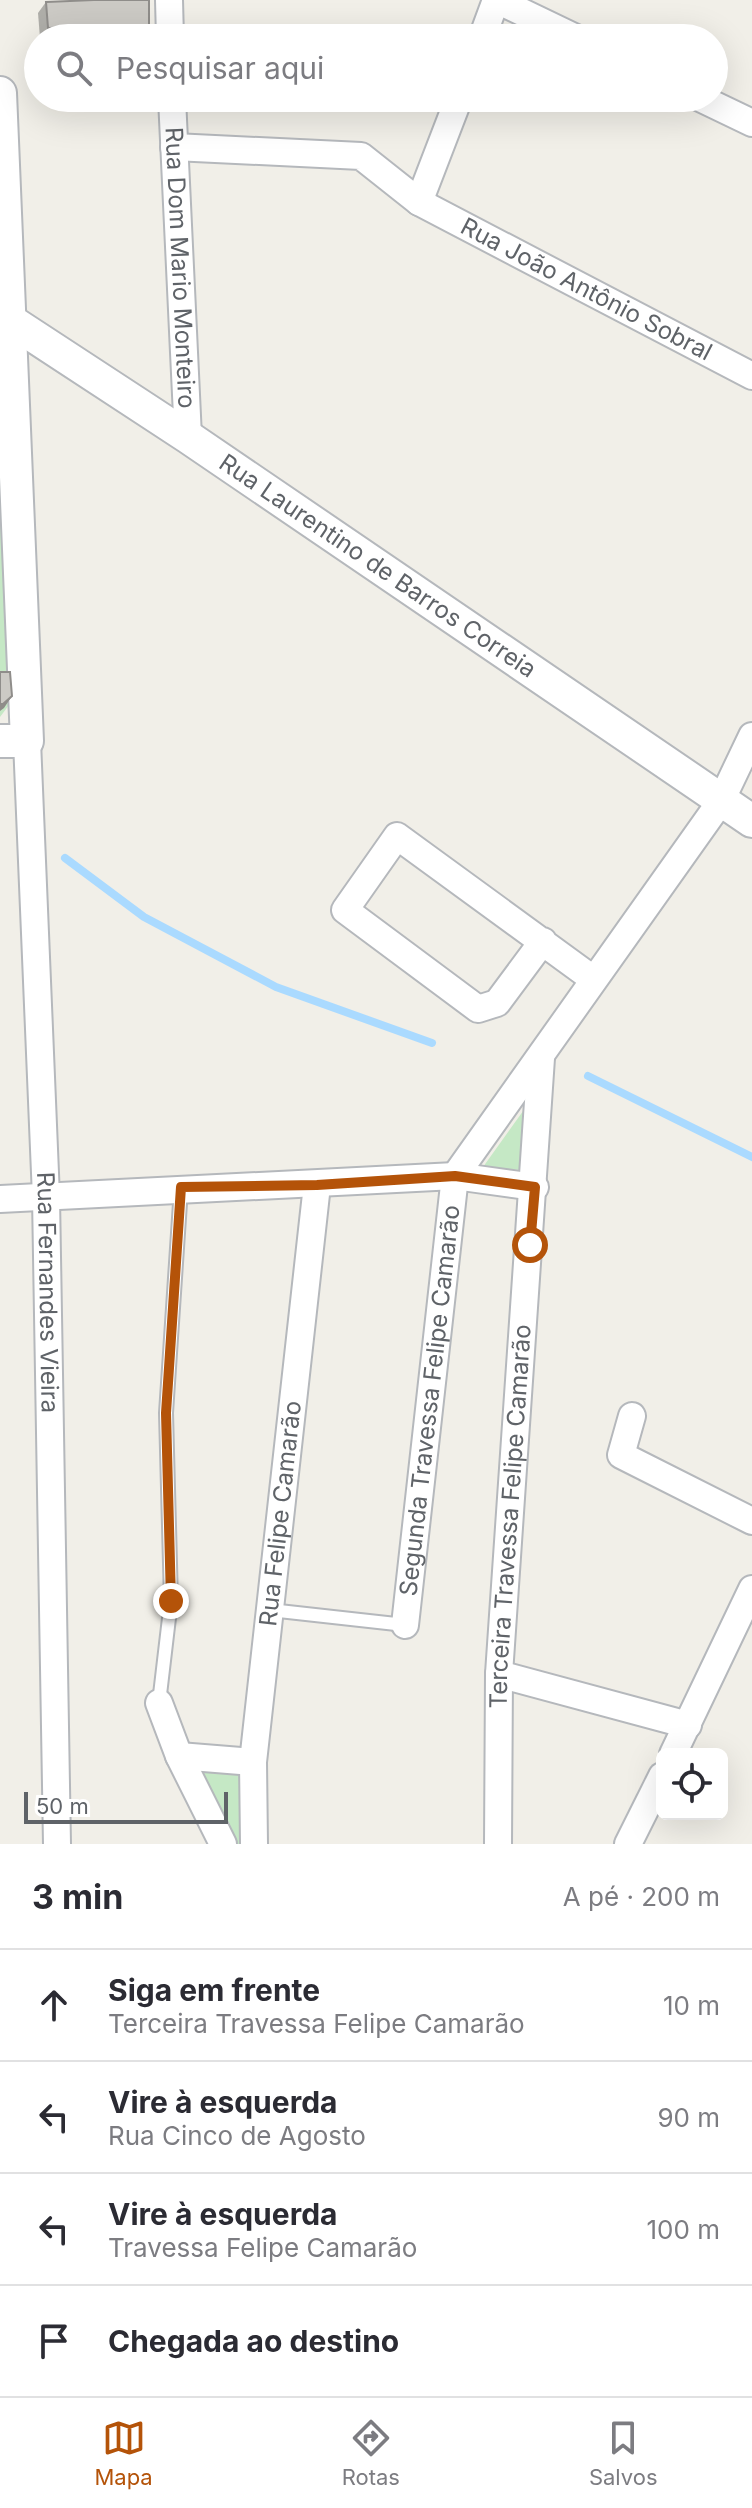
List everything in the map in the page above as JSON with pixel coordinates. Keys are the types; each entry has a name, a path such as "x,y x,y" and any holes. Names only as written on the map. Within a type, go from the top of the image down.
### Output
{"street":[{"path":"169,0 170,24"},
{"path":"487,24 496,0 547,24"},
{"path":"0,93 14,741"},
{"path":"728,111 752,123"},
{"name":"Rua Dom Mario Monteiro","path":"173,112 188,437"},
{"path":"419,202 454,112"},
{"name":"Rua João Antônio Sobral","path":"174,147 361,156 419,202 752,376"},
{"name":"Rua Laurentino de Barros Correia","path":"5,316 752,821"},
{"path":"455,1176 721,801 752,736"},
{"name":"Rua Fernandes Vieira","path":"14,741 46,1197 57,1844"},
{"path":"543,941 497,1003 478,1009 345,910 397,836 543,941 593,979"},
{"name":"Terceira Travessa Felipe Camarão","path":"498,1844 499,1674 535,1187 541,1058"},
{"path":"0,1199 181,1187 317,1185 455,1176 535,1187"},
{"name":"Segunda Travessa Felipe Camarão","path":"405,1625 455,1176"},
{"name":"Rua Felipe Camarão","path":"254,1844 253,1762 317,1185"},
{"path":"632,1416 621,1455 752,1521"},
{"path":"676,1748 752,1589"},
{"path":"499,1674 688,1725"},
{"path":"159,1703 179,1756 223,1844"},
{"path":"179,1756 253,1762"},
{"path":"628,1844 656,1788"}],"lane":[{"path":"159,1703 171,1601 166,1413 181,1187"},
{"path":"270,1610 405,1625"}],"green space":[{"path":"0,436 9,705 0,717"},
{"path":"526,1107 521,1170 483,1167"},
{"path":"239,1772 243,1844 234,1844 197,1773"}],"building":[{"path":"149,0 149,24 48,24 46,2"},
{"path":"0,672 10,672 12,696 3,704 0,704"}],"waterway":[{"path":"65,858 144,917 276,987 432,1043"},
{"path":"588,1076 752,1157"}],"route":[{"path":"171,1601 166,1413 181,1187 317,1185 455,1176 535,1187 530,1245"}]}
